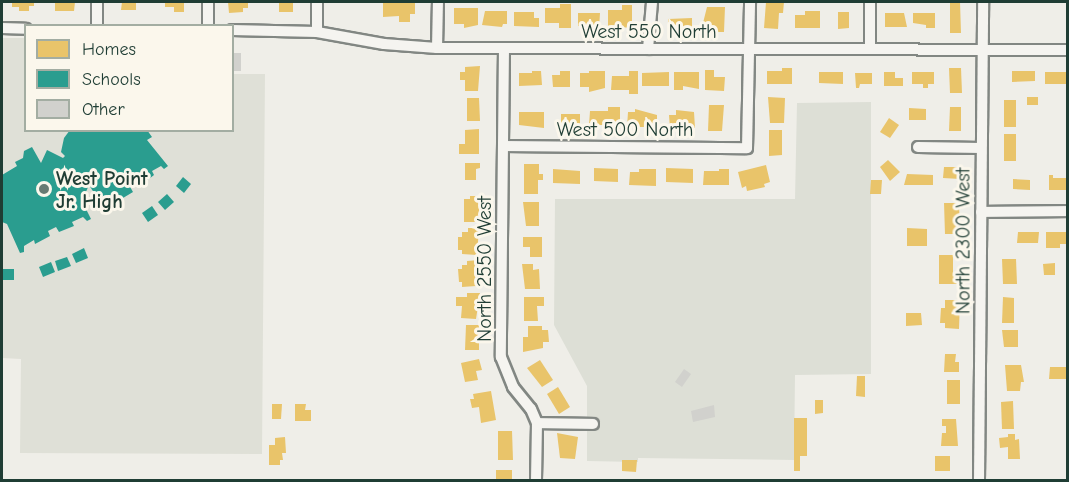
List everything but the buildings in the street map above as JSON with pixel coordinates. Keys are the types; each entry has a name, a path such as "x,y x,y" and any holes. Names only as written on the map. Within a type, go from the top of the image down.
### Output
{"street":[{"path":"97,2 97,24"},
{"path":"208,2 208,24"},
{"path":"317,2 317,32"},
{"path":"437,48 438,2"},
{"path":"648,49 652,2"},
{"path":"748,50 750,2"},
{"path":"870,2 870,49"},
{"name":"North 2300 West","path":"979,480 983,2"},
{"path":"2,28 24,28"},
{"name":"West 550 North","path":"234,30 317,32 384,44 437,48 1068,50"},
{"name":"North 2550 West","path":"504,48 501,357 513,387 531,409 537,423"},
{"name":"West 500 North","path":"503,146 747,148 748,50"},
{"path":"918,147 981,148"},
{"path":"981,212 1068,211"},
{"path":"536,480 537,423 593,424"}],"shaded area":[{"path":"2,38 24,38 24,132 234,132 234,74 265,74 262,454 20,453 21,359 2,358"},
{"path":"871,102 871,374 795,375 794,460 638,458 638,462 587,461 587,386 554,325 555,199 795,199 797,103"}],"place":[{"name":"West Point Jr. High","path":"44,189"}]}
